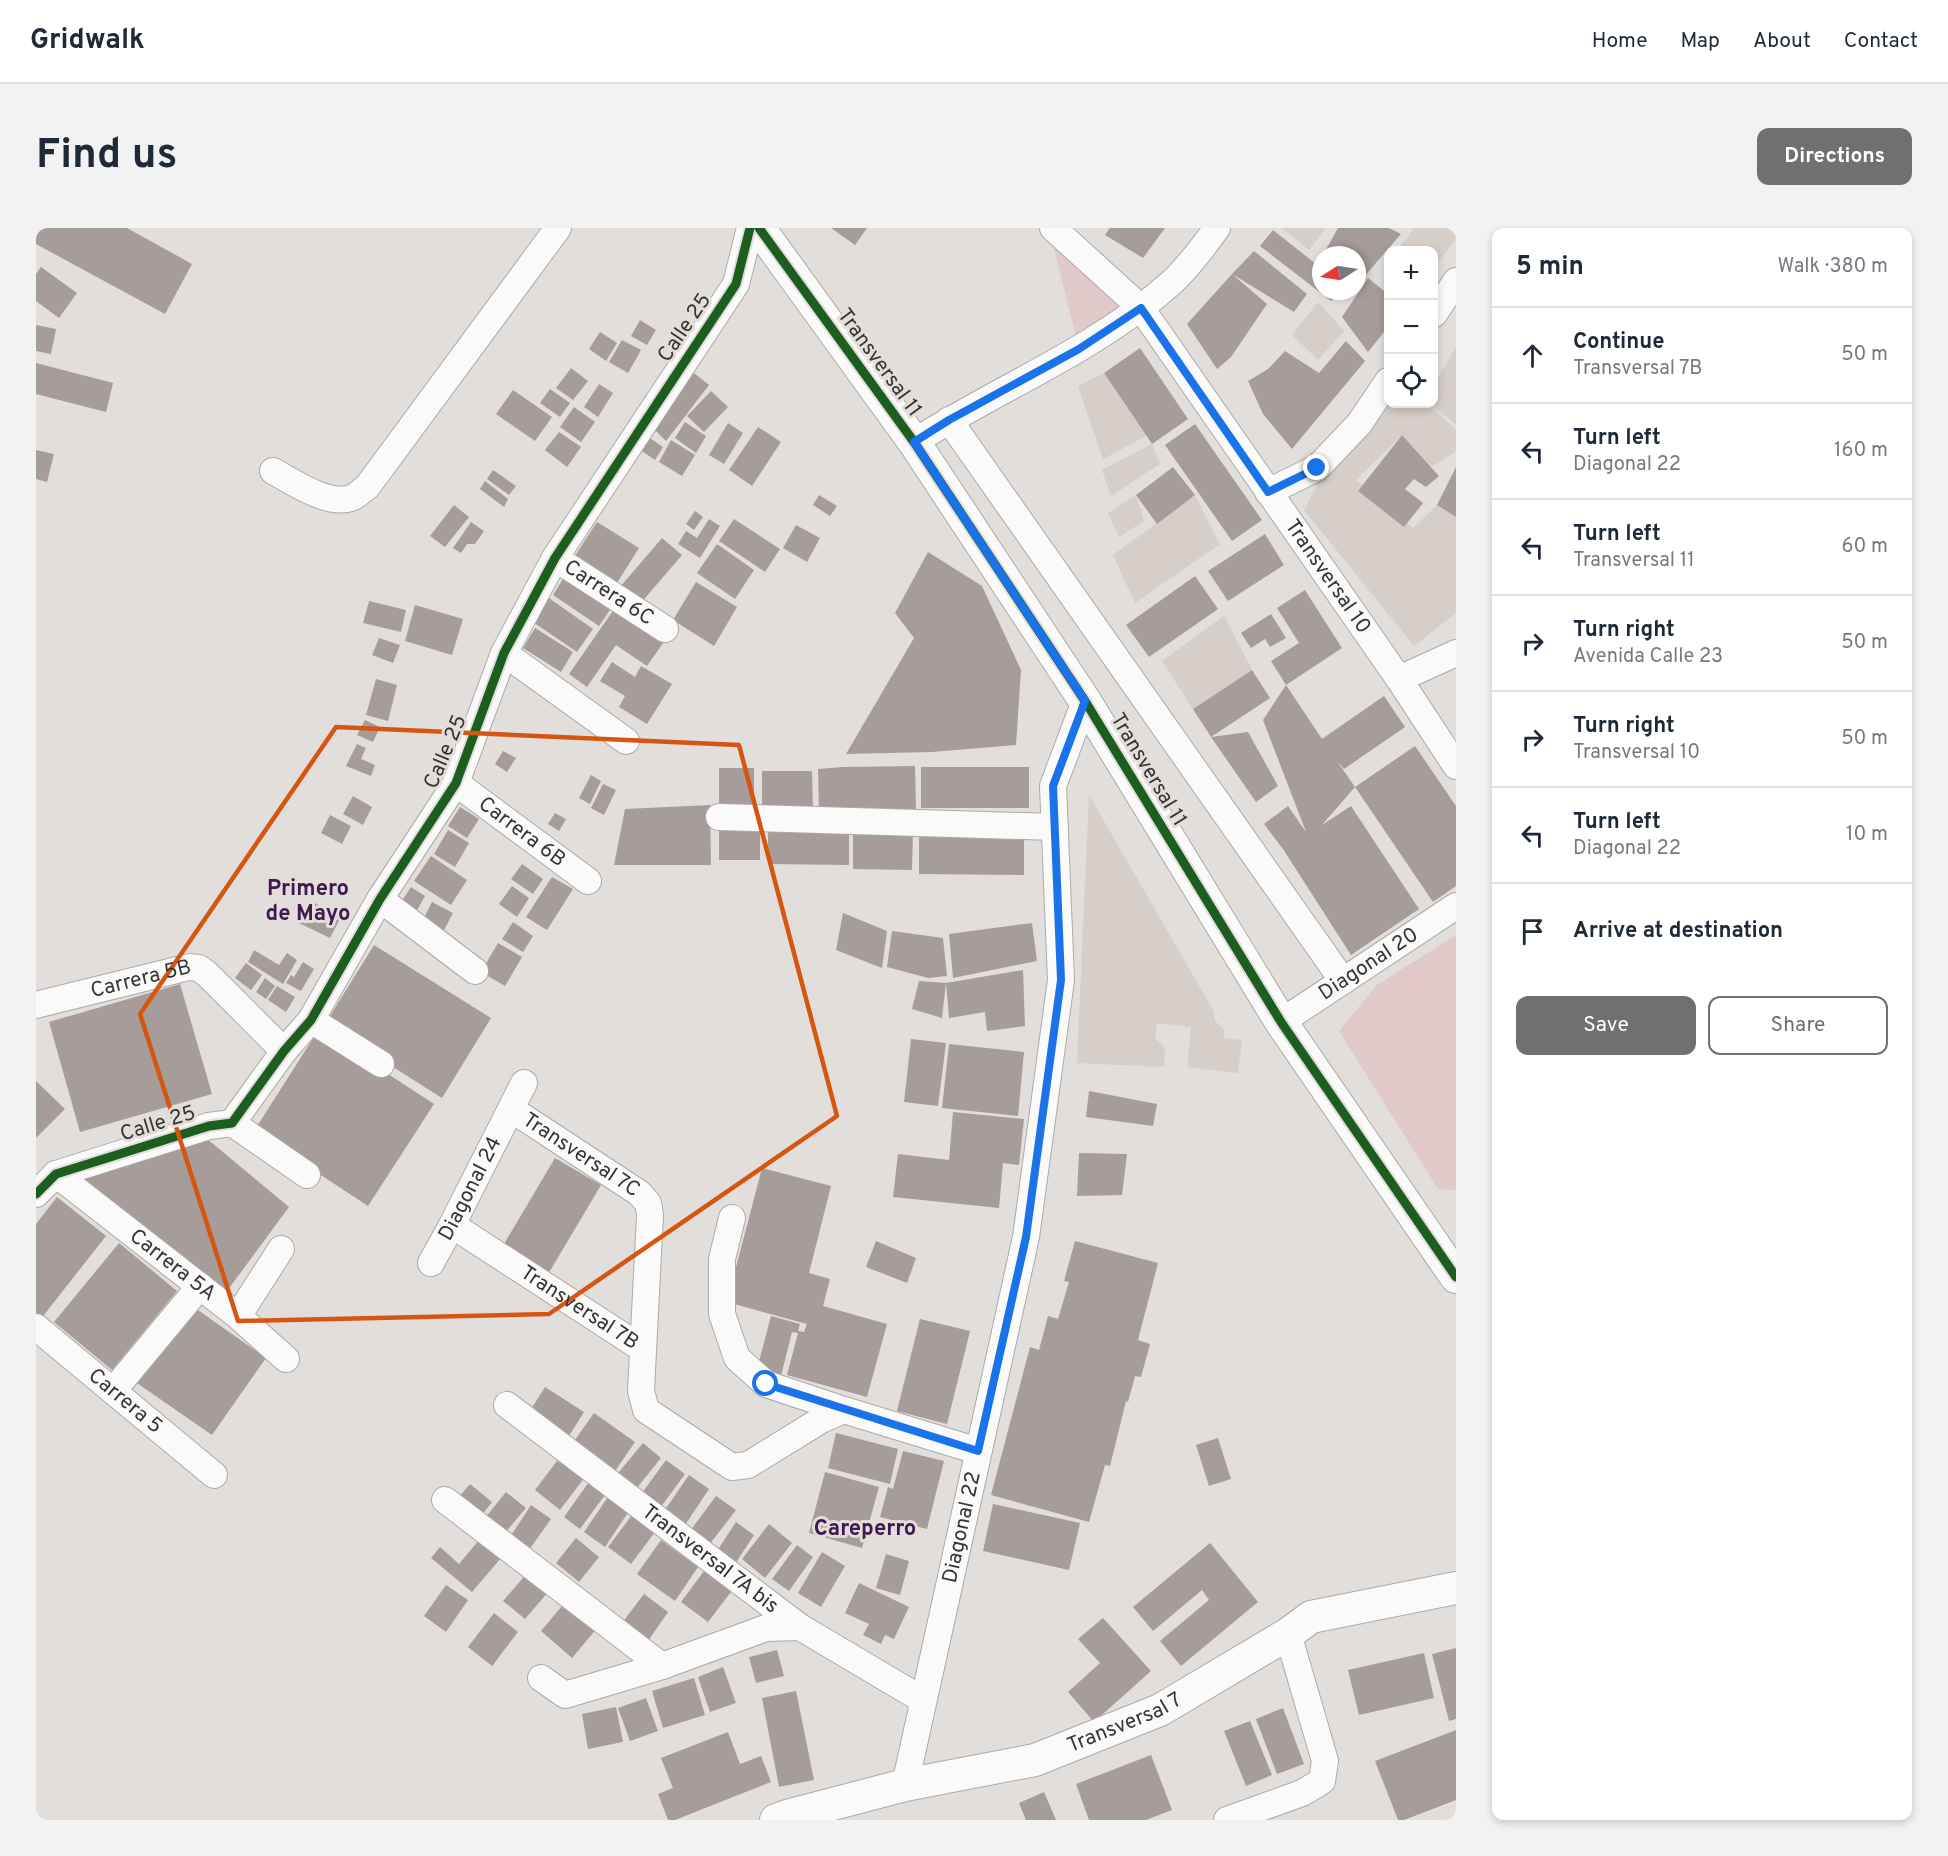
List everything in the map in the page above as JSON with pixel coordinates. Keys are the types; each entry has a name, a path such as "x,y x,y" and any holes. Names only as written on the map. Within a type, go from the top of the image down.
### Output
{"street":[{"path":"273,471 318,495 332,499 351,498 367,487 558,228"},
{"name":"Calle 25","path":"36,1194 56,1174 209,1126 232,1123 284,1051 311,1020 380,899 456,783 504,653 555,558 736,284 750,228"},
{"name":"Transversal 11","path":"759,228 914,442 1085,701 1281,1022 1456,1277"},
{"name":"Transversal 10","path":"1053,228 1141,308 1399,679 1456,766"},
{"path":"914,442 949,420 1079,349 1141,308 1172,282 1217,228"},
{"path":"1438,308 1456,281"},
{"path":"1268,492 1317,468 1359,424 1384,388"},
{"path":"949,420 1343,981"},
{"name":"Carrera 6C","path":"555,558 665,629"},
{"path":"504,653 626,741"},
{"path":"1399,679 1456,653"},
{"name":"Diagonal 22","path":"905,1785 1026,1237 1061,980 1053,786 1085,701"},
{"name":"Carrera 6B","path":"456,783 588,880"},
{"path":"719,817 1055,827"},
{"path":"380,899 475,971"},
{"name":"Diagonal 20","path":"1281,1022 1456,906"},
{"name":"Carrera 5B","path":"36,1005 189,967 199,968 284,1051"},
{"path":"311,1020 381,1064"},
{"name":"Diagonal 24","path":"431,1263 524,1083"},
{"name":"Transversal 7C","path":"511,1108 639,1193 648,1203 650,1215 643,1349"},
{"path":"232,1123 307,1175"},
{"name":"Carrera 5A","path":"56,1174 238,1316 286,1359"},
{"path":"732,1218 722,1259 722,1314 737,1358 766,1384 978,1451"},
{"name":"Transversal 7B","path":"452,1226 643,1349 641,1391 646,1410 732,1467 748,1465 821,1420 844,1410"},
{"path":"238,1316 280,1249"},
{"path":"113,1391 200,1286"},
{"name":"Carrera 5","path":"36,1327 214,1475"},
{"name":"Transversal 7A bis","path":"507,1405 800,1627 923,1700"},
{"path":"445,1500 662,1666"},
{"name":"Transversal 7","path":"784,1818 905,1785 1035,1760 1160,1710 1288,1634 1311,1617 1456,1587"},
{"path":"541,1678 565,1695 662,1666 766,1628 800,1627"},
{"path":"1227,1820 1302,1793 1322,1781 1325,1761 1288,1634"}],"highlighted area":[{"path":"336,727 739,745 837,1116 549,1314 238,1321 140,1014"}],"shaded area":[{"path":"1049,228 1141,308 1079,349"},
{"path":"1282,228 1326,228 1309,250"},
{"path":"1414,228 1456,228 1456,238 1438,263 1438,246 1401,246"},
{"path":"1318,302 1344,331 1318,360 1292,335"},
{"path":"1456,347 1456,424 1434,408 1438,408 1438,377"},
{"path":"1104,373 1146,436 1103,459 1078,386"},
{"path":"1384,385 1384,408 1433,408 1456,430 1456,451 1432,467 1402,435 1356,480 1413,528 1437,505 1456,517 1456,613 1414,646 1304,510 1331,459"},
{"path":"1152,444 1160,464 1111,496 1102,470"},
{"path":"1136,495 1144,521 1119,537 1108,513"},
{"path":"1195,495 1220,544 1135,603 1113,555"},
{"path":"1224,616 1252,670 1193,709 1162,661"},
{"path":"1089,795 1213,1010 1215,1021 1224,1029 1224,1038 1242,1040 1238,1073 1187,1067 1191,1027 1157,1023 1155,1038 1165,1048 1164,1067 1077,1063"},
{"path":"1456,935 1456,1190 1438,1189 1339,1031 1377,985"}],"building":[{"path":"36,228 127,228 192,264 165,314 36,244"},
{"path":"831,228 867,228 855,245"},
{"path":"1110,228 1165,228 1143,258 1105,235"},
{"path":"1338,228 1389,228 1401,234 1391,246 1384,246 1384,254 1366,275 1366,246 1328,246"},
{"path":"1273,230 1312,261 1312,286 1260,246"},
{"path":"1254,251 1307,294 1294,312 1232,274"},
{"path":"41,267 77,293 59,318 36,301 36,274"},
{"path":"1232,274 1267,304 1231,357 1217,369 1187,324"},
{"path":"1368,278 1384,291 1384,332 1368,352 1342,317 1353,300 1366,300"},
{"path":"640,320 656,330 647,345 631,336"},
{"path":"36,325 56,329 51,354 36,351"},
{"path":"600,332 617,343 606,361 589,349"},
{"path":"622,340 641,350 628,373 609,362"},
{"path":"1346,341 1365,361 1292,449 1263,414 1248,381 1268,369 1285,351 1319,373"},
{"path":"1140,348 1188,419 1152,444 1104,373"},
{"path":"36,363 113,383 106,412 36,394"},
{"path":"571,368 588,381 573,400 556,388"},
{"path":"694,373 709,385 666,441 654,429"},
{"path":"599,384 613,393 598,417 584,407"},
{"path":"550,389 570,403 560,417 540,403"},
{"path":"513,390 552,417 535,441 496,414"},
{"path":"711,391 728,407 704,432 687,416"},
{"path":"574,407 595,422 581,442 560,427"},
{"path":"685,422 706,436 696,453 675,438"},
{"path":"728,423 743,433 724,464 709,455"},
{"path":"1195,424 1262,520 1232,541 1165,445"},
{"path":"758,427 781,442 752,486 729,470"},
{"path":"559,432 581,447 567,467 545,450"},
{"path":"644,434 663,447 655,460 636,447"},
{"path":"1402,435 1439,476 1426,487 1414,479 1405,489 1423,503 1404,527 1358,491"},
{"path":"671,440 695,455 682,476 659,462"},
{"path":"36,450 54,454 47,482 36,479"},
{"path":"1173,467 1195,495 1157,524 1136,495"},
{"path":"1456,467 1456,517 1437,505"},
{"path":"493,470 516,486 509,495 487,479"},
{"path":"485,481 508,499 504,507 480,489"},
{"path":"819,495 837,506 830,516 813,505"},
{"path":"454,505 469,517 445,547 430,536"},
{"path":"695,511 703,517 694,530 686,524"},
{"path":"709,519 720,526 700,558 678,544 686,531 697,538"},
{"path":"734,519 780,549 765,572 719,541"},
{"path":"471,522 484,531 475,544 467,544 461,553 453,548"},
{"path":"597,522 639,548 615,586 573,559"},
{"path":"796,525 820,538 807,562 783,548"},
{"path":"1265,534 1284,565 1228,601 1208,571"},
{"path":"662,538 682,555 640,604 620,587"},
{"path":"717,544 754,570 735,599 697,573"},
{"path":"928,552 982,586 1021,670 1016,745 932,752 846,754 914,638 895,613"},
{"path":"565,576 612,607 599,626 553,595"},
{"path":"1195,576 1218,609 1149,657 1126,625"},
{"path":"696,582 737,607 714,646 673,620"},
{"path":"1305,590 1342,648 1286,685 1271,661 1299,643 1277,608"},
{"path":"549,598 593,629 577,652 533,622"},
{"path":"369,601 406,610 401,632 363,623"},
{"path":"415,605 463,619 452,655 405,641"},
{"path":"617,605 666,639 647,666 616,645 587,687 569,674"},
{"path":"1271,614 1286,638 1270,647 1265,639 1251,648 1241,633"},
{"path":"535,628 573,652 561,672 523,648"},
{"path":"379,638 400,645 393,663 372,655"},
{"path":"612,662 635,677 641,666 672,684 647,724 619,707 625,696 600,681"},
{"path":"1252,670 1270,698 1211,737 1193,709"},
{"path":"376,679 397,685 388,721 366,715"},
{"path":"1286,685 1322,739 1384,696 1405,727 1344,769 1337,761 1355,787 1322,825 1351,806 1419,909 1351,955 1283,849 1264,824 1288,806 1306,832 1263,720"},
{"path":"365,720 380,727 373,742 357,735"},
{"path":"1248,732 1278,786 1256,802 1211,737"},
{"path":"357,744 366,748 361,759 375,765 371,776 346,766"},
{"path":"1415,746 1456,806 1456,886 1433,902 1355,787"},
{"path":"503,751 516,758 507,772 495,764"},
{"path":"915,766 916,809 819,812 818,769"},
{"path":"921,767 1029,767 1029,808 921,808"},
{"path":"719,768 754,768 754,810 719,810"},
{"path":"762,771 812,771 813,811 762,811"},
{"path":"591,775 601,781 590,804 579,798"},
{"path":"603,784 616,790 604,815 591,808"},
{"path":"353,796 372,807 363,825 343,814"},
{"path":"710,805 711,865 614,865 625,809"},
{"path":"460,807 479,819 467,838 448,826"},
{"path":"555,813 566,819 559,831 548,824"},
{"path":"330,815 351,826 342,844 321,833"},
{"path":"719,824 760,825 760,860 719,860"},
{"path":"768,825 849,827 849,865 768,864"},
{"path":"853,829 913,830 912,870 853,869"},
{"path":"448,830 469,843 455,867 434,854"},
{"path":"919,831 1024,832 1024,875 919,874"},
{"path":"431,856 467,880 451,905 414,881"},
{"path":"522,864 543,879 533,894 511,879"},
{"path":"552,877 573,889 547,930 526,917"},
{"path":"512,886 529,898 517,917 499,904"},
{"path":"411,887 425,896 416,912 401,902"},
{"path":"311,901 341,917 330,938 299,923"},
{"path":"432,902 453,913 442,934 421,924"},
{"path":"843,913 887,931 882,968 836,950"},
{"path":"513,922 533,936 523,952 502,939"},
{"path":"1032,923 1037,961 953,978 949,934"},
{"path":"892,931 943,938 947,976 928,978 887,967"},
{"path":"498,943 522,957 505,986 481,972"},
{"path":"374,945 491,1018 442,1098 325,1024"},
{"path":"254,950 279,965 287,953 297,960 283,984 248,962"},
{"path":"303,962 314,969 301,991 286,983 291,975 294,977"},
{"path":"246,963 262,975 251,990 235,978"},
{"path":"1023,970 1025,1026 987,1031 985,1012 949,1018 946,983"},
{"path":"265,978 275,986 266,999 256,992"},
{"path":"919,981 946,983 942,1018 912,1009"},
{"path":"180,984 212,1094 80,1132 49,1022"},
{"path":"277,986 295,997 286,1012 268,1000"},
{"path":"319,1029 434,1104 368,1206 254,1131"},
{"path":"911,1039 946,1043 938,1106 904,1102"},
{"path":"949,1044 1024,1052 1018,1116 942,1108"},
{"path":"36,1081 65,1109 36,1138"},
{"path":"1089,1091 1157,1104 1153,1126 1086,1117"},
{"path":"953,1112 1024,1119 1019,1165 1003,1163 999,1208 893,1197 898,1154 949,1160"},
{"path":"206,1138 289,1207 224,1295 78,1177"},
{"path":"1079,1153 1127,1154 1122,1195 1077,1196"},
{"path":"555,1158 601,1185 547,1276 501,1249"},
{"path":"762,1168 831,1186 809,1273 830,1279 823,1306 887,1324 867,1397 787,1375 798,1333 792,1332 781,1376 757,1369 771,1316 800,1324 798,1331 804,1332 807,1324 727,1302"},
{"path":"57,1197 106,1236 40,1320 36,1317 36,1224"},
{"path":"876,1241 916,1258 907,1283 866,1267"},
{"path":"1075,1241 1158,1263 1138,1340 1150,1344 1141,1377 1135,1376 1128,1402 1126,1401 1110,1466 1105,1465 1089,1522 991,1495 1030,1347 1039,1350 1048,1316 1058,1319 1069,1282 1064,1281"},
{"path":"119,1243 177,1291 112,1370 54,1322"},
{"path":"188,1303 266,1358 212,1435 134,1381"},
{"path":"920,1319 970,1331 947,1424 897,1411"},
{"path":"545,1387 584,1412 564,1444 525,1419"},
{"path":"594,1413 635,1442 611,1477 570,1447"},
{"path":"836,1433 898,1449 890,1484 828,1468"},
{"path":"1218,1438 1231,1479 1209,1486 1196,1445"},
{"path":"643,1443 661,1458 632,1494 614,1478"},
{"path":"903,1451 944,1461 927,1529 880,1517 888,1487 893,1489"},
{"path":"560,1457 585,1477 560,1510 535,1490"},
{"path":"666,1460 685,1474 658,1511 639,1497"},
{"path":"825,1472 879,1487 862,1548 809,1533"},
{"path":"689,1475 709,1489 683,1528 662,1514"},
{"path":"591,1479 607,1492 580,1529 564,1517"},
{"path":"470,1484 492,1502 481,1516 458,1498"},
{"path":"506,1492 526,1508 504,1534 485,1518"},
{"path":"610,1494 631,1508 605,1547 584,1532"},
{"path":"716,1496 736,1510 709,1545 690,1531"},
{"path":"993,1504 1080,1523 1069,1570 983,1551"},
{"path":"531,1505 551,1519 529,1550 510,1537"},
{"path":"635,1511 658,1528 631,1564 608,1547"},
{"path":"736,1522 754,1535 735,1564 717,1551"},
{"path":"769,1524 792,1543 765,1578 742,1559"},
{"path":"576,1538 599,1557 579,1582 556,1563"},
{"path":"479,1540 501,1558 472,1592 431,1558 440,1547 459,1564"},
{"path":"661,1540 698,1567 675,1601 637,1574"},
{"path":"1210,1543 1258,1602 1181,1666 1160,1641 1209,1600 1202,1590 1153,1631 1133,1607"},
{"path":"797,1545 813,1557 789,1591 772,1579"},
{"path":"822,1552 845,1566 821,1607 798,1593"},
{"path":"886,1554 909,1561 900,1595 876,1588"},
{"path":"707,1567 734,1588 708,1622 681,1602"},
{"path":"528,1572 549,1591 525,1619 503,1601"},
{"path":"859,1583 909,1607 894,1639 885,1635 881,1644 863,1635 869,1624 845,1613"},
{"path":"446,1585 468,1600 446,1632 424,1616"},
{"path":"644,1594 668,1612 648,1641 622,1623"},
{"path":"567,1600 598,1627 572,1658 541,1631"},
{"path":"494,1613 518,1632 492,1666 468,1647"},
{"path":"1103,1618 1151,1671 1094,1722 1068,1692 1100,1663 1078,1639"},
{"path":"1456,1648 1456,1719 1449,1721 1432,1654"},
{"path":"777,1650 784,1676 756,1683 749,1657"},
{"path":"1424,1653 1434,1698 1359,1715 1348,1670"},
{"path":"723,1667 736,1703 710,1712 698,1677"},
{"path":"694,1678 705,1715 663,1728 652,1691"},
{"path":"796,1691 814,1780 779,1787 762,1698"},
{"path":"646,1698 658,1731 630,1741 618,1708"},
{"path":"616,1707 623,1742 588,1749 582,1714"},
{"path":"1283,1708 1304,1764 1277,1774 1256,1719"},
{"path":"1250,1721 1272,1775 1246,1786 1224,1731"},
{"path":"1456,1730 1456,1800 1404,1820 1398,1820 1375,1761"},
{"path":"728,1732 740,1764 761,1756 771,1782 675,1820 668,1820 658,1794 673,1788 661,1758"},
{"path":"1151,1755 1172,1810 1146,1820 1089,1820 1076,1784"},
{"path":"1044,1792 1056,1820 1026,1820 1019,1803"}],"cycle path":[{"path":"36,1194 56,1174 209,1126 232,1123 284,1051 311,1020 380,899 456,783 504,653 555,558 736,284 750,228"},
{"path":"759,228 914,442 1085,701 1281,1022 1456,1277"}],"district":[{"name":"Primero de Mayo","path":"308,902"},
{"name":"Careperro","path":"865,1529"}],"route":[{"path":"766,1384 978,1451 1026,1237 1061,980 1053,786 1085,701 914,442 949,420 1079,349 1141,308 1268,492 1317,468"}]}
